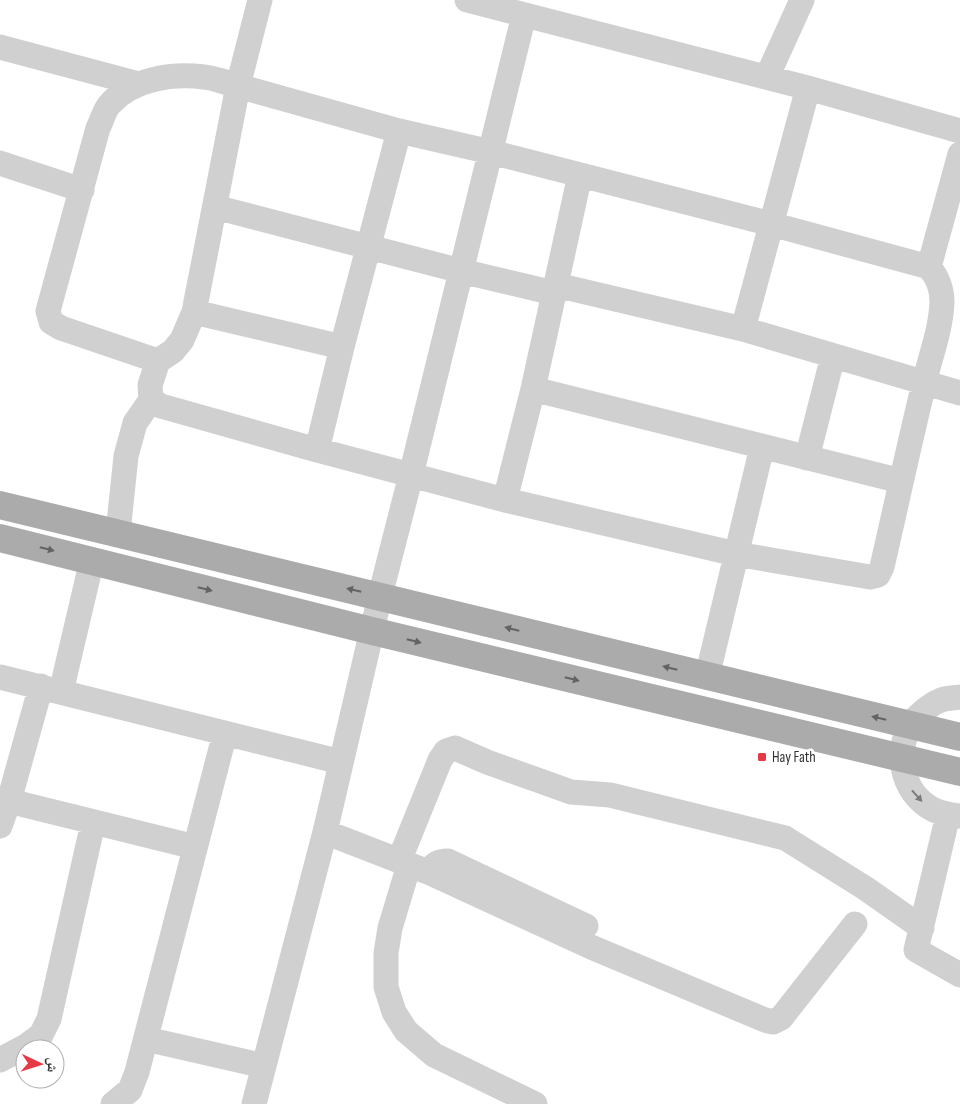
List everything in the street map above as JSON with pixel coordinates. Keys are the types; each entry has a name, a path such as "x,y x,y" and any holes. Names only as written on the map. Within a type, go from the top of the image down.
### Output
{"main road":[{"path":"0,505 960,737"},
{"path":"0,538 372,631 960,772"}],"street":[{"path":"118,533 126,456 135,423 151,400 150,385 158,361 173,351 182,340 194,312 238,86 260,0"},
{"path":"467,0 768,77 960,131"},
{"path":"768,77 802,0"},
{"path":"254,1104 325,832 380,596 524,15"},
{"path":"0,47 139,84"},
{"path":"151,400 161,406 316,450 505,500 736,554 870,577 878,575 882,568 924,383 940,322 941,288 938,278 929,267 491,152 399,131 205,77 184,76 139,84 123,92 108,105 98,128 48,311 51,322 61,328 158,361"},
{"path":"743,329 808,88"},
{"path":"316,450 399,131"},
{"path":"929,267 960,154"},
{"path":"0,162 82,190"},
{"path":"505,500 533,389 580,175"},
{"path":"215,207 461,272 555,289 743,329 960,393"},
{"path":"194,312 342,347"},
{"path":"807,458 833,356"},
{"path":"533,389 901,481"},
{"path":"707,677 762,447"},
{"path":"0,826 51,689 92,560"},
{"path":"0,677 341,762"},
{"path":"954,969 916,950 954,815 934,810 921,801 910,788 904,774 901,758 905,736 910,725 923,710 941,700 960,697"},
{"path":"113,1104 130,1090 137,1072 225,733"},
{"path":"535,1104 434,1054 406,1031 394,1012 386,987 386,953 390,928 412,866 440,760 446,751 455,748 487,762 571,792 610,795 785,838 865,888 922,928"},
{"path":"9,801 195,847"},
{"path":"0,1060 26,1046 41,1035 49,1019 93,823"},
{"path":"325,832 412,866 483,887 592,946 674,983 772,1022 780,1018 854,924"},
{"path":"146,1039 264,1066"}],"place":[{"name":"Hay Fath","path":"762,757"}]}
